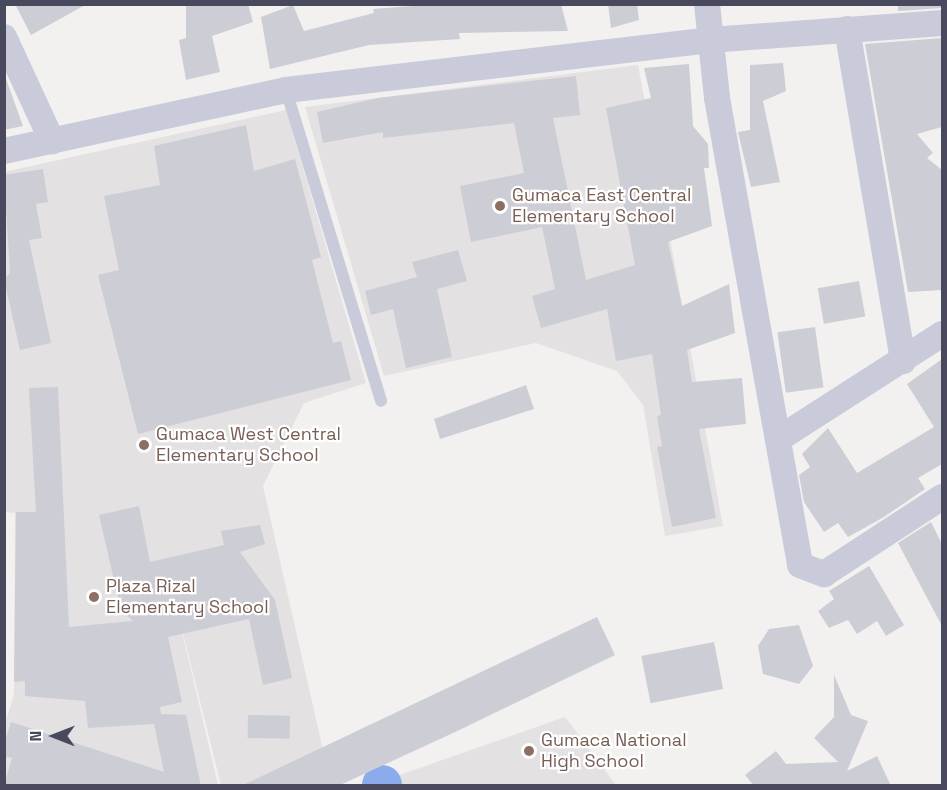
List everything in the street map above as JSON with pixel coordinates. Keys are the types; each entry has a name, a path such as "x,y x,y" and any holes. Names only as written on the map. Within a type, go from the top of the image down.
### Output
{"street":[{"path":"707,4 710,40 800,565 811,574 824,574 942,497"},
{"path":"4,151 286,90 710,40 847,29 886,15 942,22"},
{"path":"847,29 903,361"},
{"path":"4,37 52,141"},
{"path":"780,438 942,334"}],"lane":[{"path":"286,90 381,401"}],"shaded area":[{"name":"Gumaca East Central Elementary School","path":"638,65 723,526 665,536 643,405 617,371 536,343 384,376 305,107"},
{"name":"Gumaca West Central Elementary School","path":"286,110 366,383 304,403 263,486 331,785 221,785 172,589 218,785 5,785 5,723 14,695 15,513 4,512 4,172"},
{"name":"Gumaca National High School","path":"565,717 616,785 371,785"}],"building":[{"path":"15,4 87,4 31,35"},
{"path":"186,4 248,4 253,22 212,36 220,72 186,80 179,40 186,38"},
{"path":"439,4 561,4 568,31 459,33 460,39 369,45 270,69 261,17 293,5 304,31 374,13 373,9"},
{"path":"608,4 637,4 639,20 611,28"},
{"path":"898,4 942,4 942,8 898,11"},
{"path":"942,38 942,127 917,134 933,153 927,158 942,170 942,290 908,292 865,44"},
{"path":"783,63 786,91 763,101 780,182 751,187 738,132 750,130 750,65"},
{"path":"689,64 693,126 708,144 709,168 704,168 712,226 668,242 682,306 729,284 735,333 687,350 692,382 742,378 746,424 699,429 716,518 672,527 657,447 662,446 657,416 661,415 652,354 616,361 607,309 541,328 532,296 555,289 542,227 471,242 460,186 524,173 514,123 383,138 383,132 323,143 317,112 378,98 576,76 580,115 553,118 586,280 635,265 606,108 651,98 644,68"},
{"path":"4,76 23,126 4,130"},
{"path":"246,125 254,171 295,159 321,257 312,260 333,343 341,341 351,380 138,434 98,275 119,270 104,196 160,185 154,146"},
{"path":"43,169 48,202 36,204 42,238 29,240 51,343 20,350 4,279 10,273 4,175"},
{"path":"458,250 467,281 437,289 452,357 406,368 393,309 371,315 365,291 417,277 412,262"},
{"path":"859,281 865,316 824,324 818,288"},
{"path":"815,327 823,387 786,393 777,332"},
{"path":"942,359 942,464 918,478 925,489 884,517 848,537 838,523 824,532 804,502 799,475 810,467 802,454 828,428 857,473 934,427 907,384"},
{"path":"526,385 534,409 440,439 434,419"},
{"name":"Plaza Rizal Elementary School","path":"58,387 69,627 133,621 121,610 99,515 139,506 150,562 224,545 221,531 260,525 265,544 240,552 275,600 292,678 263,685 249,619 168,637 182,702 160,707 161,714 186,715 201,786 4,786 12,758 4,756 4,744 11,722 164,772 154,724 88,728 85,701 25,696 25,681 14,682 16,512 36,512 29,388"},
{"path":"931,522 942,544 942,626 898,543"},
{"path":"869,566 904,625 886,636 877,621 857,634 848,620 829,628 818,611 834,599 829,591"},
{"path":"597,617 615,655 453,733 338,786 241,786"},
{"path":"799,625 813,666 799,684 763,674 758,646 769,629"},
{"path":"714,642 723,689 651,703 641,656"},
{"path":"834,675 851,715 868,721 847,771 877,756 891,786 754,786 745,775 776,751 786,764 838,762 814,738 834,717"},
{"path":"248,715 290,716 290,739 248,738"}],"place":[{"name":"Gumaca East Central Elementary School","path":"500,206"},
{"name":"Gumaca West Central Elementary School","path":"144,445"},
{"name":"Plaza Rizal Elementary School","path":"94,597"},
{"name":"Gumaca National High School","path":"529,751"}]}
